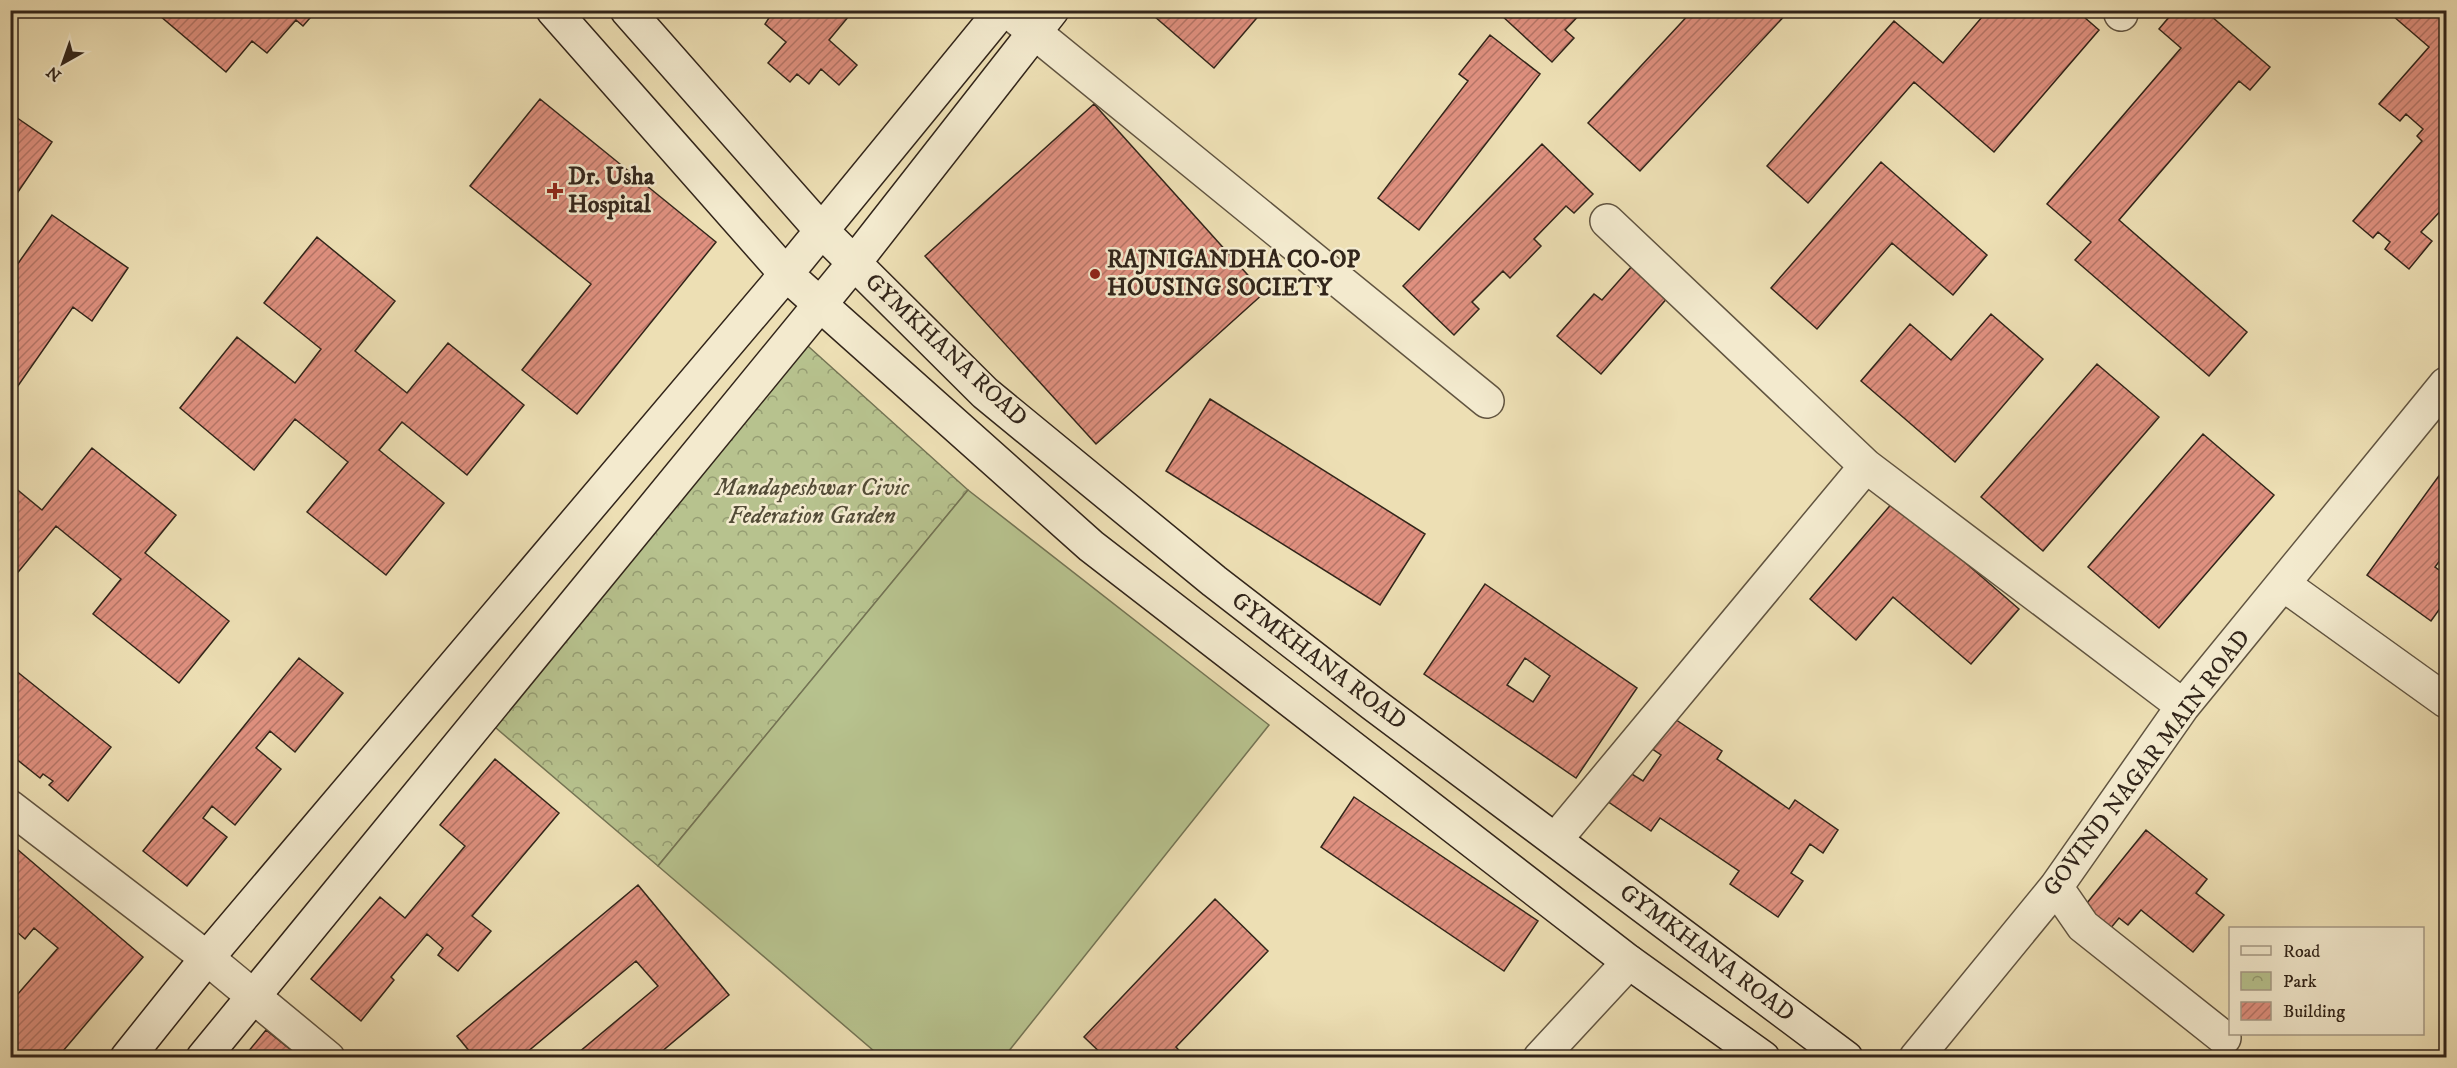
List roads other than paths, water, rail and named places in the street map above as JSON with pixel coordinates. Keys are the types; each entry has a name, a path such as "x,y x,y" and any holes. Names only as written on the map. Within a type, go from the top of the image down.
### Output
{"street":[{"name":"GYMKHANA ROAD","path":"553,10 786,274 1090,546 1629,962 1763,1058"},
{"name":"GYMKHANA ROAD","path":"627,10 821,230 985,393 1214,581 1846,1058"},
{"path":"127,1058 207,958 786,274 1002,10"},
{"path":"1007,10 1043,22 1487,401"},
{"path":"203,1058 854,263 1043,22"},
{"path":"1607,221 1866,466 2183,706"},
{"name":"GOVIND NAGAR MAIN ROAD","path":"1916,1058 2056,887 2183,706 2446,384"},
{"path":"1556,839 1866,466"},
{"path":"2283,584 2446,701"},
{"path":"10,807 207,958 328,1058"},
{"path":"2056,887 2083,926 2224,1038"},
{"path":"1540,1058 1629,962"}],"place":[{"name":"Dr. Usha Hospital","path":"555,191"},
{"name":"RAJNIGANDHA CO-OP HOUSING SOCIETY","path":"1095,274"}],"park label":[{"name":"Mandapeshwar Civic Federation Garden","path":"812,502"}]}
